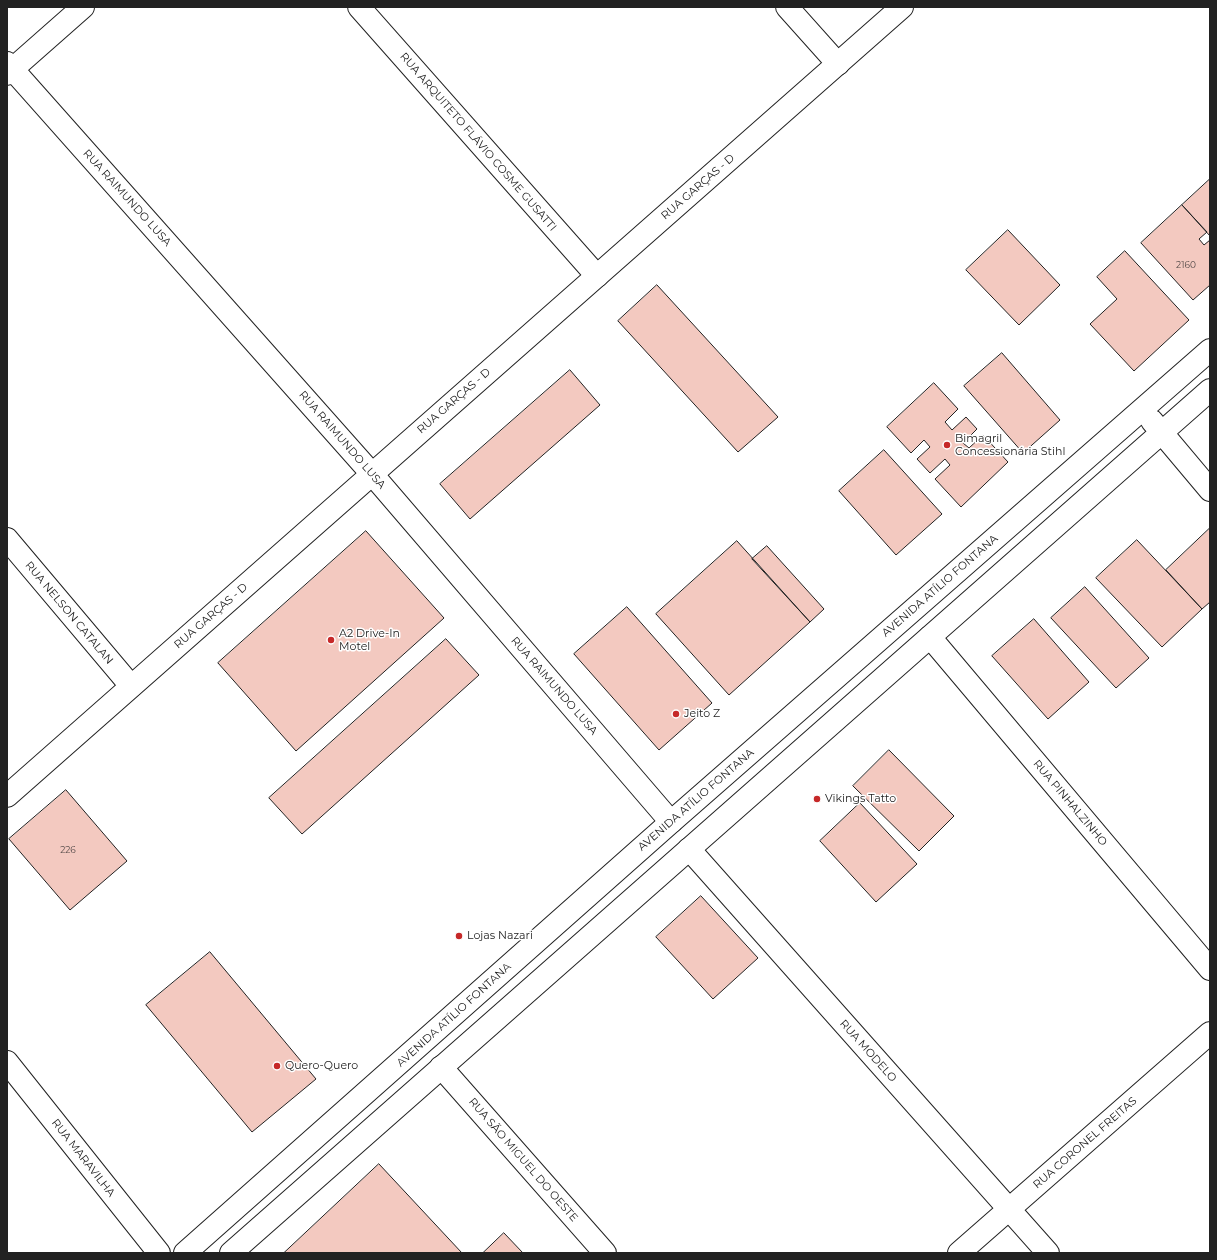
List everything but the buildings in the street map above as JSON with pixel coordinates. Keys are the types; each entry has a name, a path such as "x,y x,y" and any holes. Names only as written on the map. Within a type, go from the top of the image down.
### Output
{"street":[{"path":"9,69 82,7"},
{"name":"RUA ARQUITETO FLÁVIO COSME GUSATTI","path":"359,7 596,276"},
{"path":"787,7 838,64"},
{"name":"RUA GARÇAS - D","path":"7,796 902,7"},
{"name":"RUA RAIMUNDO LUSA","path":"9,69 372,474 671,822"},
{"name":"AVENIDA ATÍLIO FONTANA","path":"185,1253 671,822 1210,350"},
{"path":"231,1253 1210,390"},
{"path":"1143,410 1210,490"},
{"name":"RUA NELSON CATALAN","path":"7,539 131,686"},
{"name":"RUA PINHALZINHO","path":"930,637 1210,969"},
{"name":"RUA MODELO","path":"689,849 1048,1253"},
{"name":"RUA CORONEL FREITAS","path":"959,1253 1210,1033"},
{"name":"RUA MARAVILHA","path":"7,1062 159,1253"},
{"name":"RUA SÃO MIGUEL DO OESTE","path":"441,1067 605,1253"}],"place":[{"name":"Bimagril Concessionária Stihl","path":"947,445"},
{"name":"A2 Drive-In Motel","path":"331,640"},
{"name":"Jeito Z","path":"676,714"},
{"name":"Vikings Tatto","path":"817,799"},
{"name":"Lojas Nazari","path":"459,936"},
{"name":"Quero-Quero","path":"277,1066"}]}
